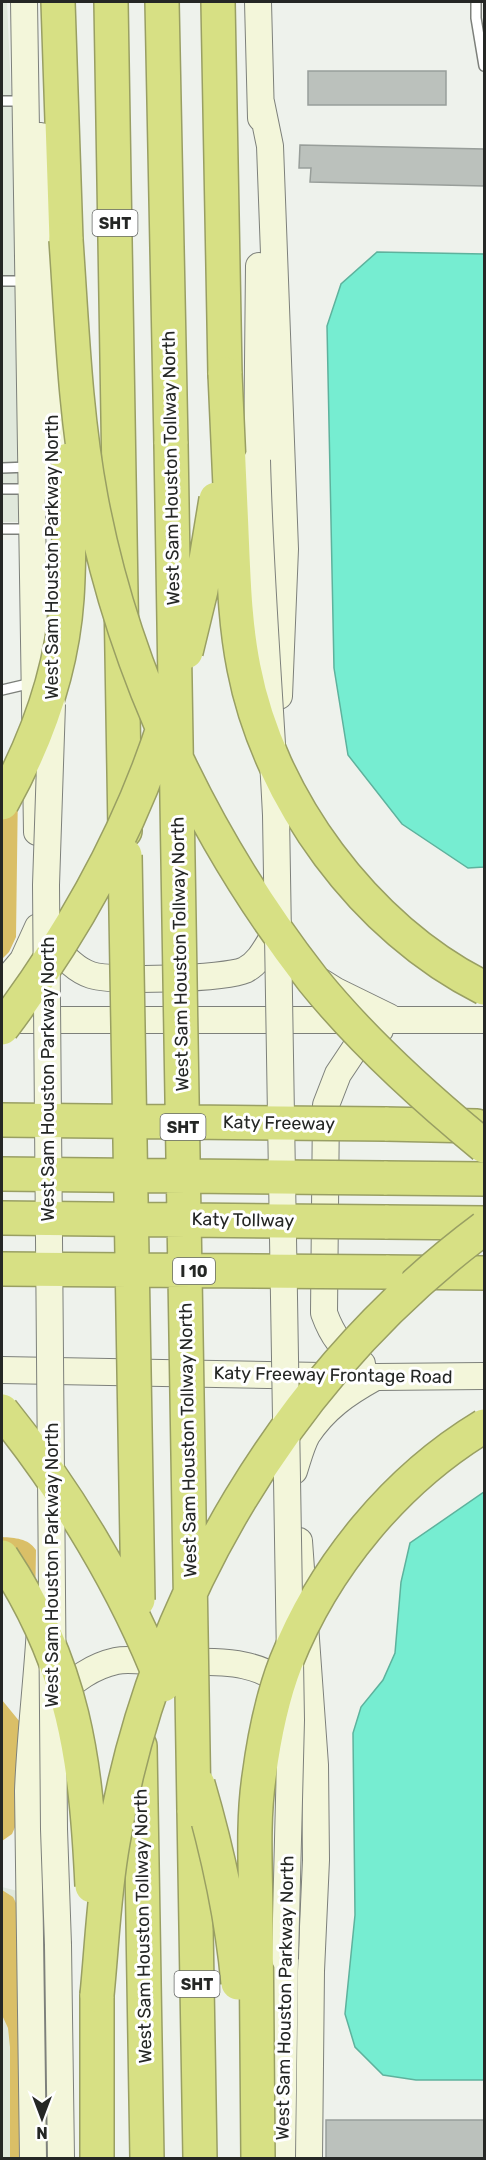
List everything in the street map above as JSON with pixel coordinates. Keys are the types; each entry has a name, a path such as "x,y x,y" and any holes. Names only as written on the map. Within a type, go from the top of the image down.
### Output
{"highway":[{"path":"2,803 29,749 42,716 58,660 67,600 69,507 66,240 58,2"},
{"name":"West Sam Houston Tollway North","path":"111,2 147,2158"},
{"name":"West Sam Houston Tollway North","path":"162,2 200,2158"},
{"path":"218,2 225,374 235,601 244,670 264,737 284,782 322,846 344,874 380,912 415,944 484,988"},
{"path":"66,240 78,401 91,499 112,587 128,639 167,737 228,857 314,981 386,1059 421,1093 484,1146"},
{"path":"2,1028 41,972 96,882 139,794 159,741 195,619 207,560 221,446 225,374"},
{"name":"Katy Freeway","path":"2,1120 484,1126"},
{"path":"2,1174 484,1179"},
{"name":"Katy Tollway","path":"2,1218 484,1223"},
{"path":"97,1995 112,1843 121,1802 157,1676 202,1568 249,1484 275,1444 333,1370 375,1323 405,1294 445,1258 484,1228"},
{"name":"I 10","path":"2,1269 484,1273"},
{"path":"2,1411 80,1520 105,1564 147,1648 182,1735 210,1824 231,1923 243,2039 250,2158"},
{"path":"258,2158 256,1815 266,1738 286,1663 320,1594 365,1530 408,1484 435,1460 484,1426"},
{"path":"2,1557 33,1607 47,1638 62,1676 77,1734 87,1805 97,1995 97,2158"}],"main road":[{"path":"25,2 14,101 28,281 44,1371 44,1550 36,1687 31,1731 28,1835 33,2158"},
{"name":"West Sam Houston Parkway North","path":"25,2 48,202 56,604 46,885 53,1805 58,1945 61,2158"},
{"name":"West Sam Houston Parkway North","path":"258,2 261,102 257,460 260,564 276,814 291,1720 282,2158"},
{"path":"261,102 270,146 285,549 276,765 271,1020 280,1375 294,1471 315,1766 316,1860 311,1971 309,2158"},
{"path":"38,927 68,961 89,975 108,979 223,976 246,970 260,958 274,935"},
{"path":"2,985 22,960 38,927"},
{"path":"274,935 302,968 336,992 396,1020"},
{"path":"2,1020 484,1020"},
{"path":"294,1471 306,1437 323,1415 345,1395 377,1377 348,1353 330,1332 324,1313 326,1105 338,1074 358,1044 396,1020"},
{"name":"Katy Freeway Frontage Road","path":"2,1370 377,1377 484,1376"},
{"path":"2,1399 28,1423 44,1451"},
{"path":"31,1731 53,1700 77,1677 117,1661 218,1663 248,1666 269,1674 288,1689 299,1706 306,1724 315,1766"}],"lane":[{"path":"476,2 476,18 484,66"},
{"path":"2,281 28,281"},
{"path":"2,468 31,478"},
{"path":"2,489 31,478"},
{"path":"2,530 32,529"},
{"path":"2,690 35,682"}],"shaded area":[{"path":"2,2 7,2 18,252 21,522 2,522"},
{"path":"377,252 484,254 484,867 468,868 402,824 348,755 334,668 327,326 341,284"},
{"path":"2,786 18,786 16,937 9,952 2,959"},
{"path":"484,1492 484,2080 416,2080 383,2075 355,2047 345,2014 355,1915 353,1733 361,1707 383,1680 395,1653 401,1582 410,1543"},
{"path":"2,1537 25,1541 36,1550 35,1612 2,1569"},
{"path":"2,1700 20,1722 16,1825 12,1834 2,1841"},
{"path":"2,1887 29,1894 12,2158 2,2158"},
{"path":"2,1890 13,1897 17,1905 22,2158 10,2158 10,2047 8,2028 2,2015"}],"building":[{"path":"308,71 446,71 446,105 308,105"},
{"path":"300,145 484,149 484,186 310,182 311,168 299,168"},
{"path":"326,2120 484,2120 484,2158 326,2158"}]}
